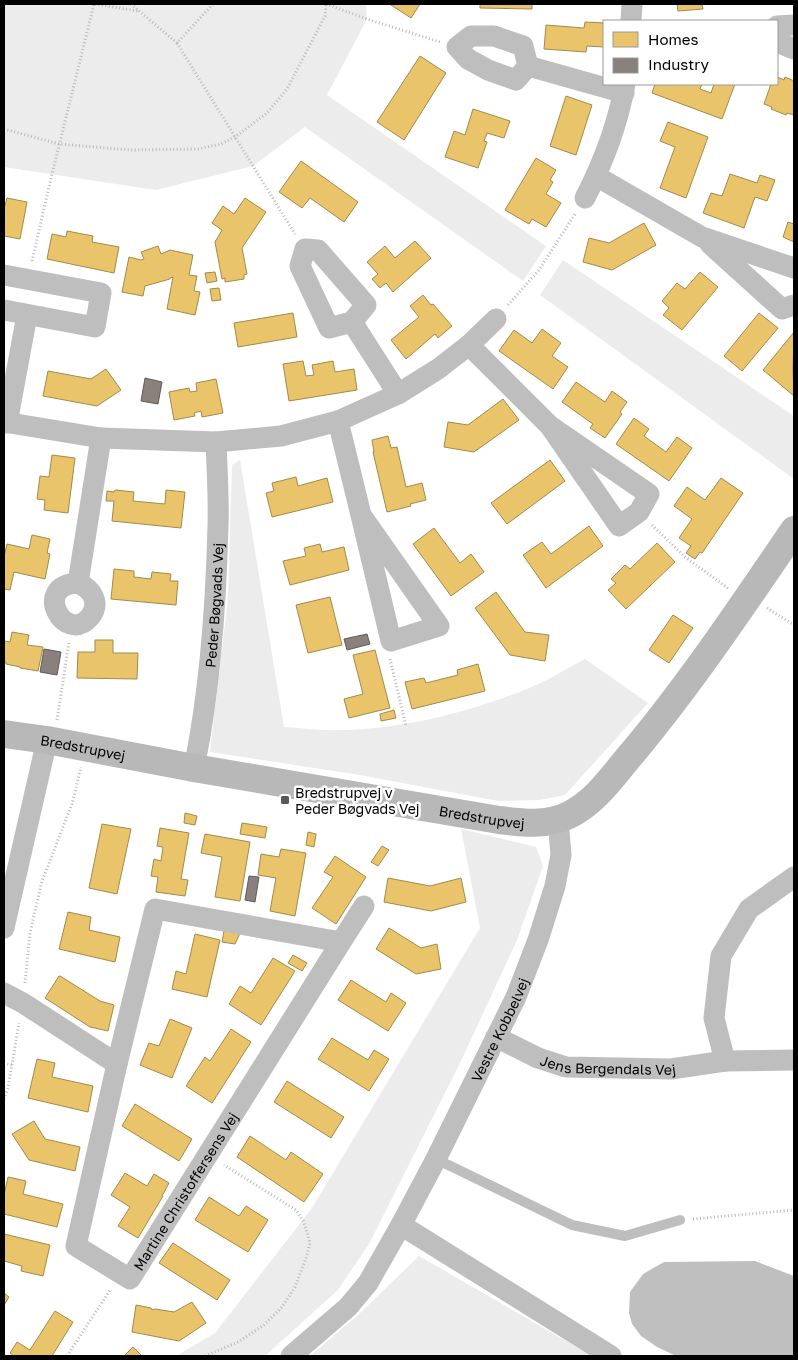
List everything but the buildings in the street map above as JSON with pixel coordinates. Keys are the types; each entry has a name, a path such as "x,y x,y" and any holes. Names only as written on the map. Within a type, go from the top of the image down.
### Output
{"street":[{"path":"631,20 632,4"},
{"path":"778,26 794,25"},
{"path":"471,36 494,36 522,46 528,66 516,80 488,70 468,60 457,48 471,36"},
{"path":"778,42 794,49"},
{"path":"528,66 603,84"},
{"path":"585,198 596,176 610,139 624,89 607,85"},
{"path":"596,176 702,237 794,268"},
{"path":"702,237 782,309 794,305"},
{"path":"305,249 318,250 366,305 352,322 329,328 300,266 305,249"},
{"path":"4,275 102,293 95,327 4,310"},
{"path":"28,315 5,422 101,438 216,442 281,436 338,421 398,394 438,369 469,345 496,319"},
{"path":"352,322 398,394"},
{"path":"469,345 550,426 619,526 639,512 649,494 550,426"},
{"path":"338,421 391,641 440,626 361,515"},
{"path":"78,583 101,438"},
{"name":"Peder Bøgvads Vej","path":"194,768 215,606 218,524 216,442"},
{"name":"Bredstrupvej","path":"4,734 52,731 85,747 194,768 499,820 541,823 558,820 581,808 597,795 653,728 737,614 794,530"},
{"path":"78,583 86,586 92,592 95,599 95,607 92,615 87,620 80,624 71,624 58,616 54,600 57,593 63,587 78,583"},
{"path":"4,928 52,731"},
{"name":"Vestre Kobbelvej","path":"291,1356 348,1307 368,1283 436,1159 516,997 538,940 555,886 561,855 558,820"},
{"path":"725,1061 714,1018 722,956 749,909 794,877"},
{"name":"Martine Christoffersens Vej","path":"341,942 155,909 117,1064 76,1246 130,1279 364,906"},
{"path":"4,993 23,1003 117,1064"},
{"name":"Jens Bergendals Vej","path":"496,1037 538,1058 566,1067 671,1069 725,1061 794,1060"},
{"path":"401,1225 611,1356"}],"lane":[{"path":"436,1159 572,1225 625,1236 680,1220"}],"path":[{"path":"28,280 59,144 95,4 138,11"},
{"path":"131,4 177,43 305,249"},
{"path":"177,43 213,4"},
{"path":"4,129 59,144 130,150 198,149 221,144 235,137 267,114 287,89 325,16 326,4 457,48"},
{"path":"496,319 539,270 564,234 585,198"},
{"path":"639,512 685,558 737,594"},
{"path":"764,607 794,625"},
{"path":"52,731 71,624"},
{"path":"391,641 387,649 406,726"},
{"path":"4,1098 23,1003 30,933 42,881 72,804 85,747"},
{"path":"4,1063 12,1065"},
{"path":"205,1356 238,1342 264,1325 282,1307 295,1288 310,1243 304,1222 296,1210 208,1155"},
{"path":"680,1220 794,1210"},
{"path":"67,1356 121,1273"}],"shaded area":[{"path":"4,4 366,4 367,19 327,95 546,246 523,281 305,127 253,166 156,190 4,167"},
{"path":"563,260 794,416 794,479 540,295"},
{"path":"240,460 284,727 327,730 365,729 436,718 482,705 527,689 585,659 648,703 565,795 539,800 498,801 360,775 210,752 228,598 232,465"},
{"path":"461,829 536,847 543,866 517,940 461,1061 369,1244 338,1290 265,1356 176,1356 215,1333 312,1208 480,928"},
{"path":"419,1256 592,1356 310,1356 359,1314"},
{"path":"755,1261 794,1276 794,1356 676,1356 657,1347 641,1336 632,1324 629,1313 630,1292 643,1274 664,1262"}],"place":[{"name":"Bredstrupvej v Peder Bøgvads Vej","path":"285,800"}]}
